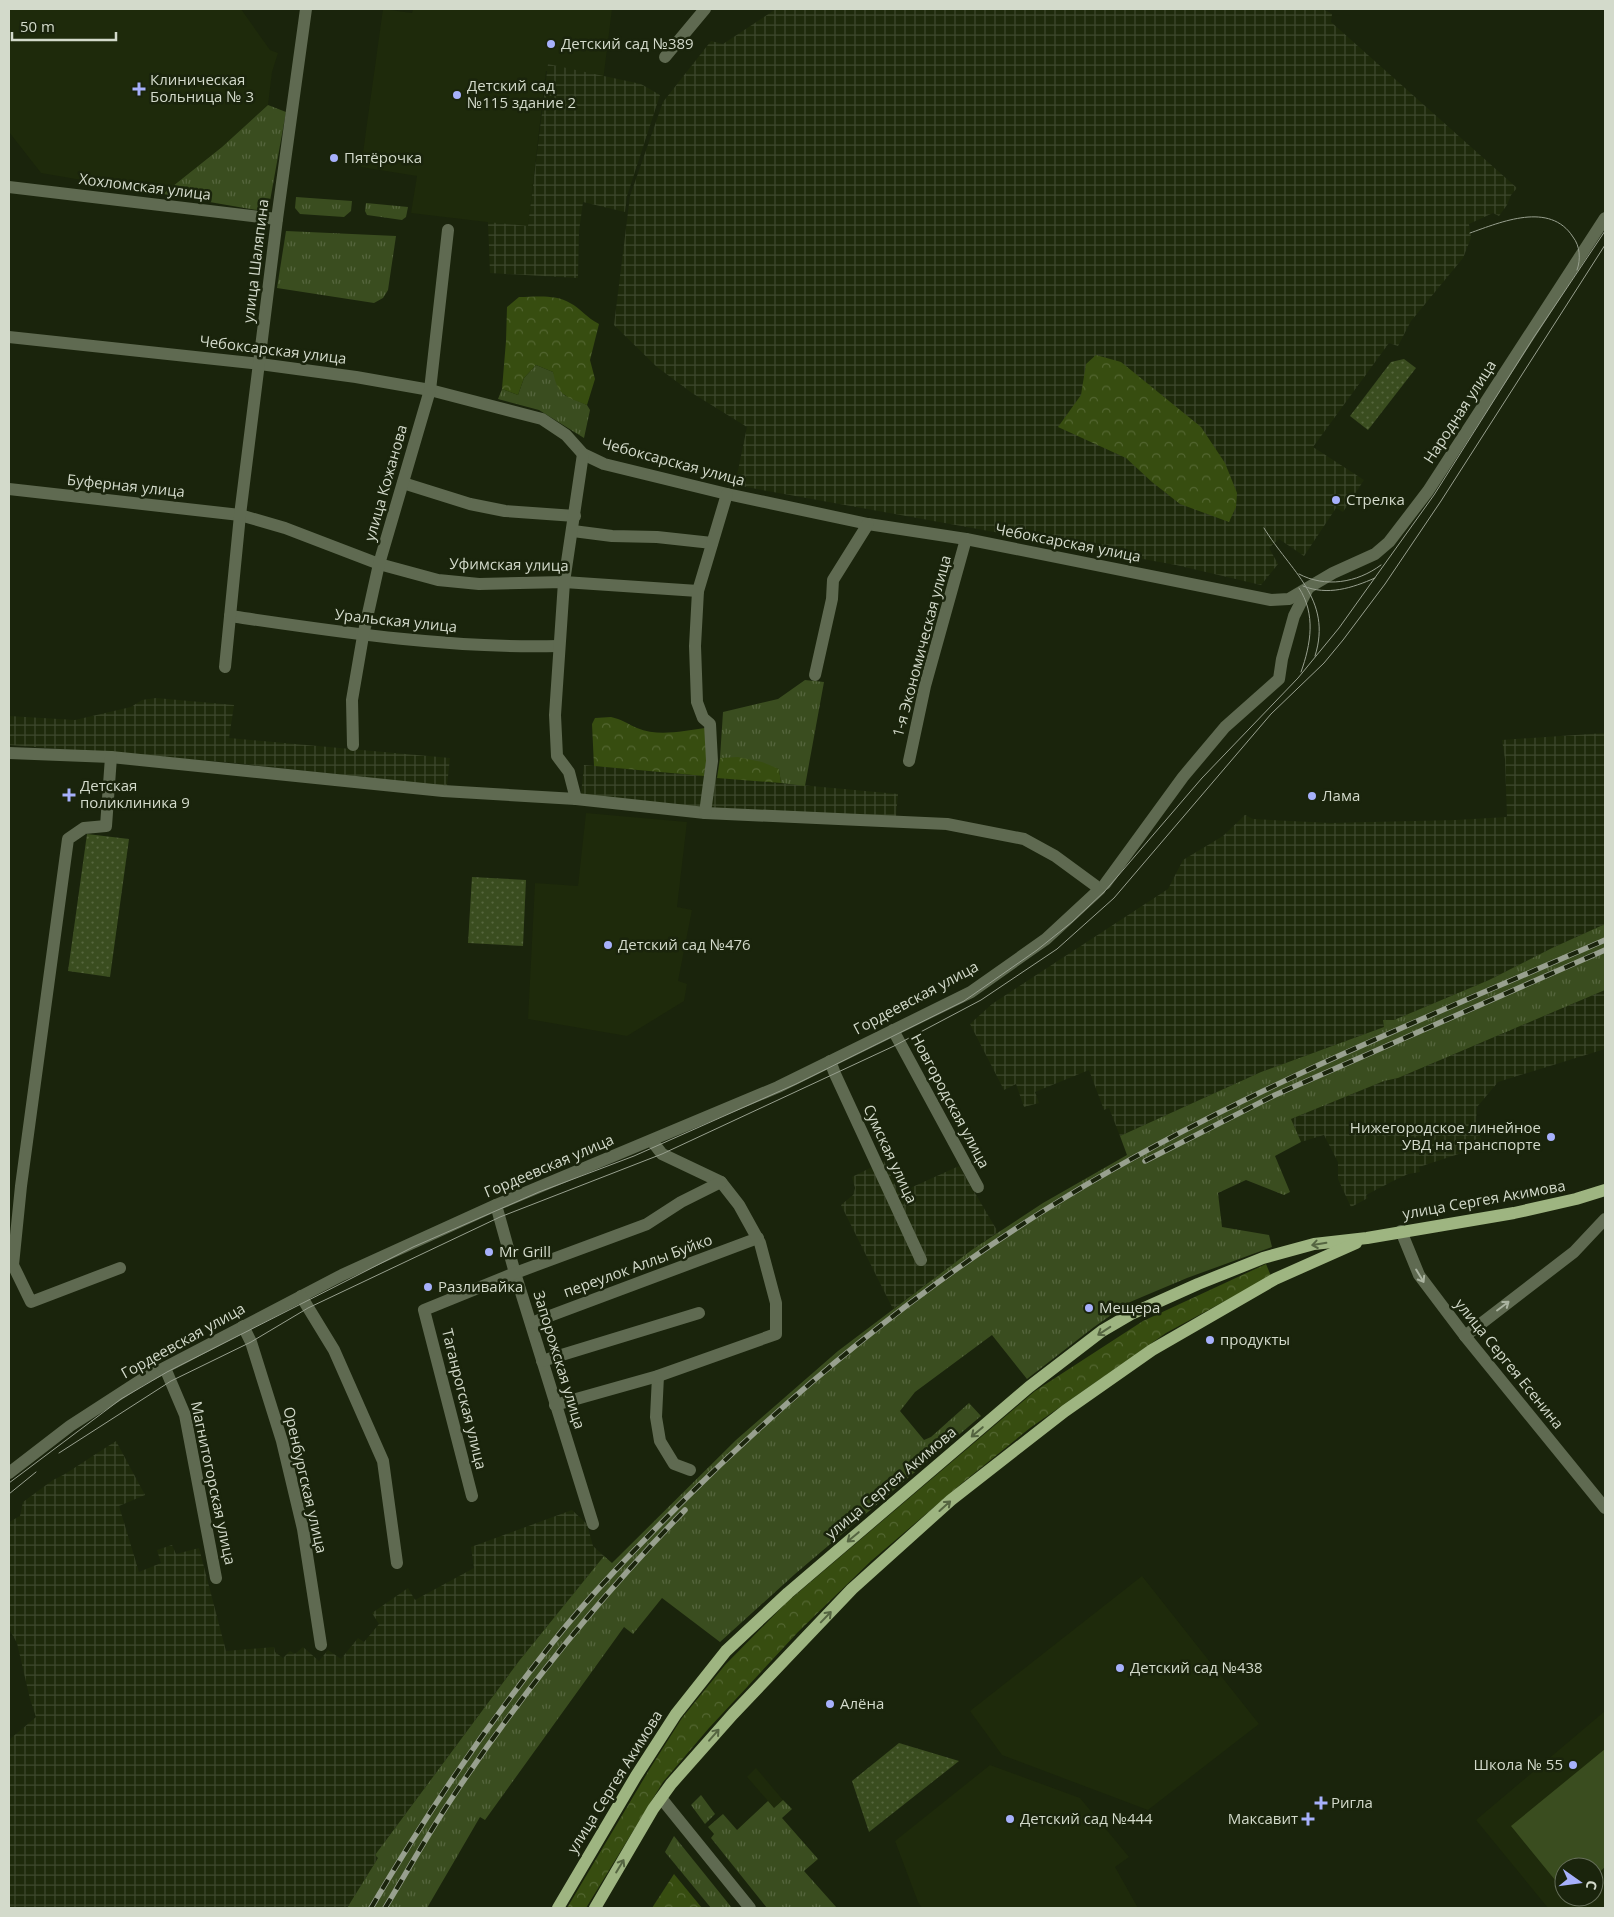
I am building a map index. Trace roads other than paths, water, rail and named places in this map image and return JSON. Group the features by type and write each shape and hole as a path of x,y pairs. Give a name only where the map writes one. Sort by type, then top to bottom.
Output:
{"main road":[{"name":"улица Сергея Акимова","path":"558,1908 636,1776 676,1714 726,1651 788,1593 1022,1393 1102,1331 1131,1314 1198,1284 1268,1257 1314,1244 1367,1238 1514,1213 1576,1199 1605,1190"},
{"name":"улица Сергея Акимова","path":"595,1908 671,1784 733,1714 852,1589 951,1500 1065,1410 1152,1350 1275,1279 1367,1238"},
{"path":"1268,1257 1276,1262 1279,1271 1275,1279"}],"street":[{"name":"улица Шаляпина","path":"225,667 240,515 277,219 306,9"},
{"path":"665,57 705,9"},
{"name":"Хохломская улица","path":"9,187 277,219"},
{"name":"Народная улица","path":"1308,588 1334,573 1375,554 1389,542 1428,491 1605,218"},
{"name":"улица Кожанова","path":"353,745 352,700 363,636 379,564 430,390 448,230"},
{"name":"Чебоксарская улица","path":"9,337 260,364 356,377 430,390 542,419 566,434 583,454 604,464 727,494 868,524 966,539 1271,600 1289,599 1308,588"},
{"path":"576,799 569,772 557,756 555,715 564,582 583,454"},
{"path":"403,483 470,504 505,511 575,516"},
{"name":"Буферная улица","path":"9,489 240,515"},
{"path":"705,813 712,761 710,724 703,718 697,702 695,646 698,591 727,494"},
{"name":"Уфимская улица","path":"240,515 285,528 379,564 438,580 479,584 564,582 698,591"},
{"path":"815,675 832,599 833,580 868,524"},
{"path":"573,531 612,536 657,537 712,543"},
{"name":"1-я Экономическая улица","path":"909,761 925,686 966,539"},
{"name":"Гордеевская улица","path":"9,1473 70,1426 141,1380 301,1296 496,1205 778,1087 970,992 1046,940 1102,886 1195,763 1226,727 1279,678 1282,659 1294,616 1308,588"},
{"name":"Уральская улица","path":"230,616 363,636 481,645 559,646"},
{"path":"9,753 111,757 443,791 576,799 705,813 946,824 1024,839 1102,886"},
{"path":"111,757 106,826 84,828 68,839 20,1186 13,1265 31,1302 120,1268"},
{"name":"Новгородская улица","path":"893,1030 978,1187"},
{"name":"Сумская улица","path":"830,1061 921,1260"},
{"path":"555,1404 658,1376 776,1334 776,1304 758,1238 739,1204 721,1182 662,1154 652,1141"},
{"path":"515,1273 647,1224 681,1202 721,1182"},
{"name":"Запорожская улица","path":"496,1205 515,1273 593,1524"},
{"path":"1465,1336 1574,1252 1605,1220"},
{"name":"улица Сергея Есенина","path":"1401,1231 1418,1275 1465,1336 1605,1508"},
{"name":"переулок Аллы Буйко","path":"531,1323 758,1238"},
{"name":"Таганрогская улица","path":"472,1496 424,1310 515,1273"},
{"path":"301,1296 334,1350 383,1461 397,1563"},
{"path":"542,1361 699,1313"},
{"name":"Оренбургская улица","path":"243,1326 251,1342 282,1441 302,1529 320,1645"},
{"name":"Магнитогорская улица","path":"165,1368 185,1415 216,1578"},
{"path":"658,1376 656,1417 660,1441 674,1464 690,1470"},
{"path":"661,1798 750,1908"}],"tram line":[{"path":"1470,233 1524,217 1552,220 1563,226 1577,244 1579,253 1577,270"},
{"path":"9,1483 121,1399 167,1372 413,1247 539,1192 634,1156 796,1084 964,1001 1037,950 1072,922 1105,891 1202,778 1298,678 1339,628 1434,495 1534,337 1605,231"},
{"path":"59,1453 171,1381 251,1342 308,1308 500,1217 662,1154 894,1046 981,1000 1057,949 1114,898 1271,714 1324,663 1343,640 1385,584 1441,501 1605,245"},
{"path":"1264,528 1296,572 1314,602 1318,618 1319,636 1315,656"},
{"path":"1299,574 1319,581 1341,581 1362,576 1381,565"},
{"path":"1303,586 1312,589 1340,590 1375,578"},
{"path":"1299,588 1308,608 1310,619 1309,640 1301,672"},
{"path":"9,1494 36,1472"}],"railway":[{"path":"371,1908 413,1839 480,1739 528,1674 582,1607 645,1539 722,1463 813,1381 860,1342 909,1304 1009,1233 1061,1200 1192,1126 1328,1061 1605,940"},
{"path":"1145,1161 1275,1095 1605,950"},
{"path":"385,1908 452,1798 505,1722 591,1613 685,1510"}],"place":[{"name":"Детский сад №389","path":"551,44"},
{"name":"Клиническая Больница № 3","path":"139,89"},
{"name":"Детский сад №115 здание 2","path":"457,95"},
{"name":"Пятёрочка","path":"334,158"},
{"name":"Стрелка","path":"1336,500"},
{"name":"Детская поликлиника 9","path":"69,795"},
{"name":"Лама","path":"1312,796"},
{"name":"Детский сад №476","path":"608,945"},
{"name":"Нижегородское линейное УВД на транспорте","path":"1551,1137"},
{"name":"Mr Grill","path":"489,1252"},
{"name":"Разливайка","path":"428,1287"},
{"name":"Мещера","path":"1089,1308"},
{"name":"продукты","path":"1210,1340"},
{"name":"Детский сад №438","path":"1120,1668"},
{"name":"Алёна","path":"830,1704"},
{"name":"Школа № 55","path":"1573,1765"},
{"name":"Ригла","path":"1321,1803"},
{"name":"Детский сад №444","path":"1010,1819"},
{"name":"Максавит","path":"1308,1819"}]}
